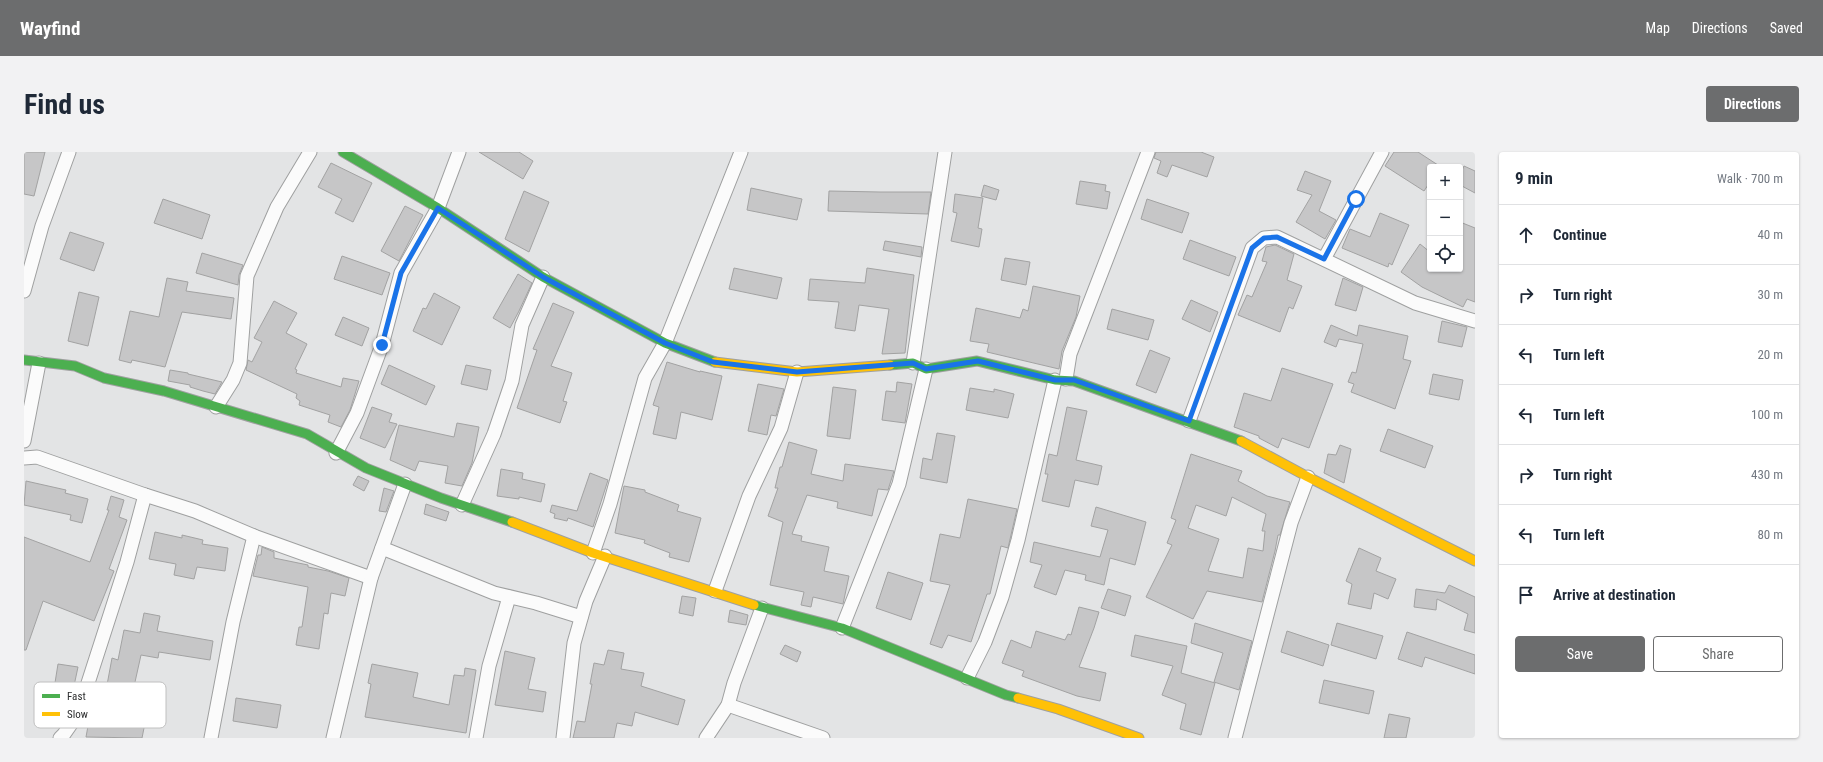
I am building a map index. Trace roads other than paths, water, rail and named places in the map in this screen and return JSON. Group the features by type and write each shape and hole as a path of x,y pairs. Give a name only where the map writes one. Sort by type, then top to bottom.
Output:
{"street":[{"path":"24,291 42,226 69,152"},
{"path":"216,407 233,380 240,363 247,276 277,207 310,152"},
{"path":"343,152 438,208 543,277 665,343 713,362 797,372 913,363 926,369 978,361 1102,389 1239,440 1308,477 1475,561"},
{"path":"336,452 357,413 382,345 401,273 438,208 459,152"},
{"path":"563,738 574,644 599,554 610,504 645,378 665,343 741,152"},
{"path":"913,363 945,152"},
{"path":"967,678 985,642 1002,597 1061,379 1148,152"},
{"path":"1324,259 1382,152"},
{"path":"1189,421 1252,248 1264,238 1277,237 1415,303 1475,321"},
{"path":"462,505 494,434 512,381 522,325 543,277"},
{"path":"24,360 39,363 75,366 104,378 164,391 307,434 366,468 404,484 599,554 715,591 762,608 842,628 1006,695 1058,709 1139,738"},
{"path":"24,441 39,363"},
{"path":"842,628 899,484 906,460 926,369"},
{"path":"715,591 748,496 782,428 797,372"},
{"path":"24,458 37,458 195,511 254,536 371,578"},
{"path":"1236,738 1291,523 1308,477"},
{"path":"333,738 371,578 404,484"},
{"path":"88,682 127,562 145,495"},
{"path":"212,738 233,622 254,536"},
{"path":"382,548 494,594 536,603 581,617"},
{"path":"476,738 489,666 509,597"},
{"path":"706,738 728,705 734,683 762,608"},
{"path":"728,705 823,738"},
{"path":"60,738 68,728"}]}
